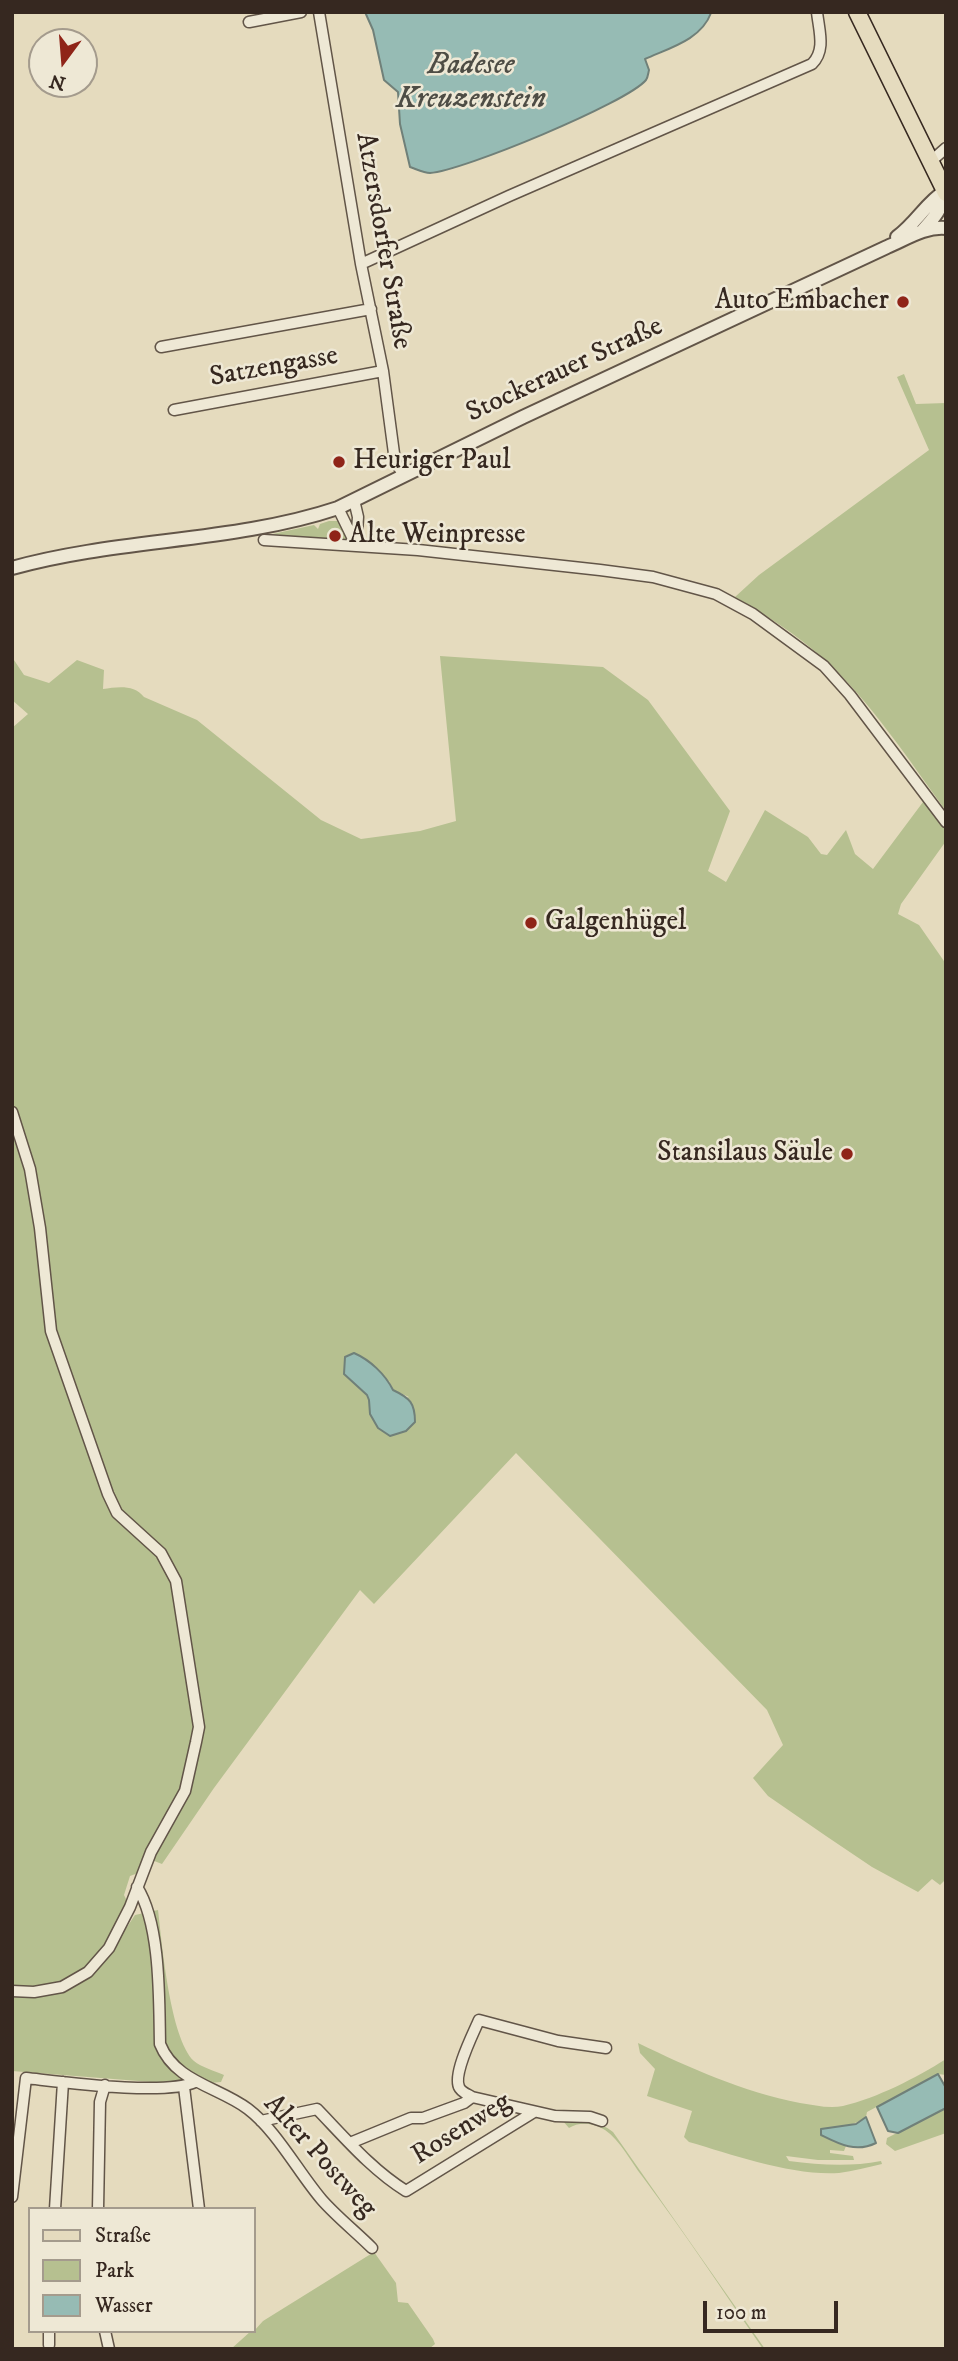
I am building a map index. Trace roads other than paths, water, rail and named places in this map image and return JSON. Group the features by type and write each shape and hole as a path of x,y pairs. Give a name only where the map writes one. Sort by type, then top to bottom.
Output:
{"main road":[{"path":"857,12 945,192"}],"street":[{"path":"249,22 301,12"},
{"name":"Atzersdorfer Straße","path":"319,12 361,264 383,372 395,461 404,476"},
{"path":"361,264 509,196 812,64 820,57 822,48 817,12"},
{"path":"930,162 946,148"},
{"name":"Stockerauer Straße","path":"922,231 939,212 945,192"},
{"name":"Stockerauer Straße","path":"887,247 918,220 931,202 945,192"},
{"name":"Stockerauer Straße","path":"12,568 82,552 255,529 338,508 522,418 887,247 922,231 946,228"},
{"path":"161,347 371,309"},
{"name":"Satzengasse","path":"174,410 383,372"},
{"path":"354,500 358,517 356,546"},
{"path":"338,508 356,546"},
{"path":"264,540 479,556 653,577 701,589 730,600 753,614 838,679 946,822"},
{"path":"12,1112 30,1169 44,1254 51,1331 117,1513 161,1553 176,1581 199,1727 185,1791 151,1852 130,1907 109,1948 88,1972 62,1987 34,1992 12,1991"},
{"name":"Alter Postweg","path":"137,1887 144,1898 153,1936 158,1975 160,2044 168,2059 195,2082 235,2100 261,2121 323,2201 372,2248"},
{"path":"602,2121 590,2117 555,2116 472,2097 460,2090 457,2084 479,2020 558,2040 606,2048"},
{"path":"12,2197 26,2078 105,2085 184,2087 195,2082"},
{"path":"55,2207 62,2082"},
{"path":"98,2207 100,2102 105,2085"},
{"path":"184,2087 199,2207"},
{"name":"Rosenweg","path":"350,2143 411,2118 423,2118 464,2104 472,2097"},
{"name":"Rosenweg","path":"261,2121 317,2109 391,2182 406,2191 534,2112"},
{"path":"49,2333 49,2344"}],"water":[{"name":"Badesee Kreuzenstein","path":"365,12 711,13 692,37 645,59 649,70 647,78 633,91 578,119 507,149 430,173 410,167 400,124 398,92 384,80 373,30"},
{"path":"354,1353 371,1364 386,1378 393,1390 410,1402 415,1422 406,1431 390,1436 378,1428 370,1414 367,1395 344,1374 345,1357"},
{"path":"938,2074 946,2088 946,2108 898,2133 888,2131 877,2107"},
{"path":"866,2117 876,2143 869,2146 841,2144 821,2135 821,2129 856,2124"}],"place":[{"name":"Auto Embacher","path":"903,302"},
{"name":"Heuriger Paul","path":"339,462"},
{"name":"Alte Weinpresse","path":"335,536"},
{"name":"Galgenhügel","path":"531,923"},
{"name":"Stansilaus Säule","path":"847,1154"}]}
